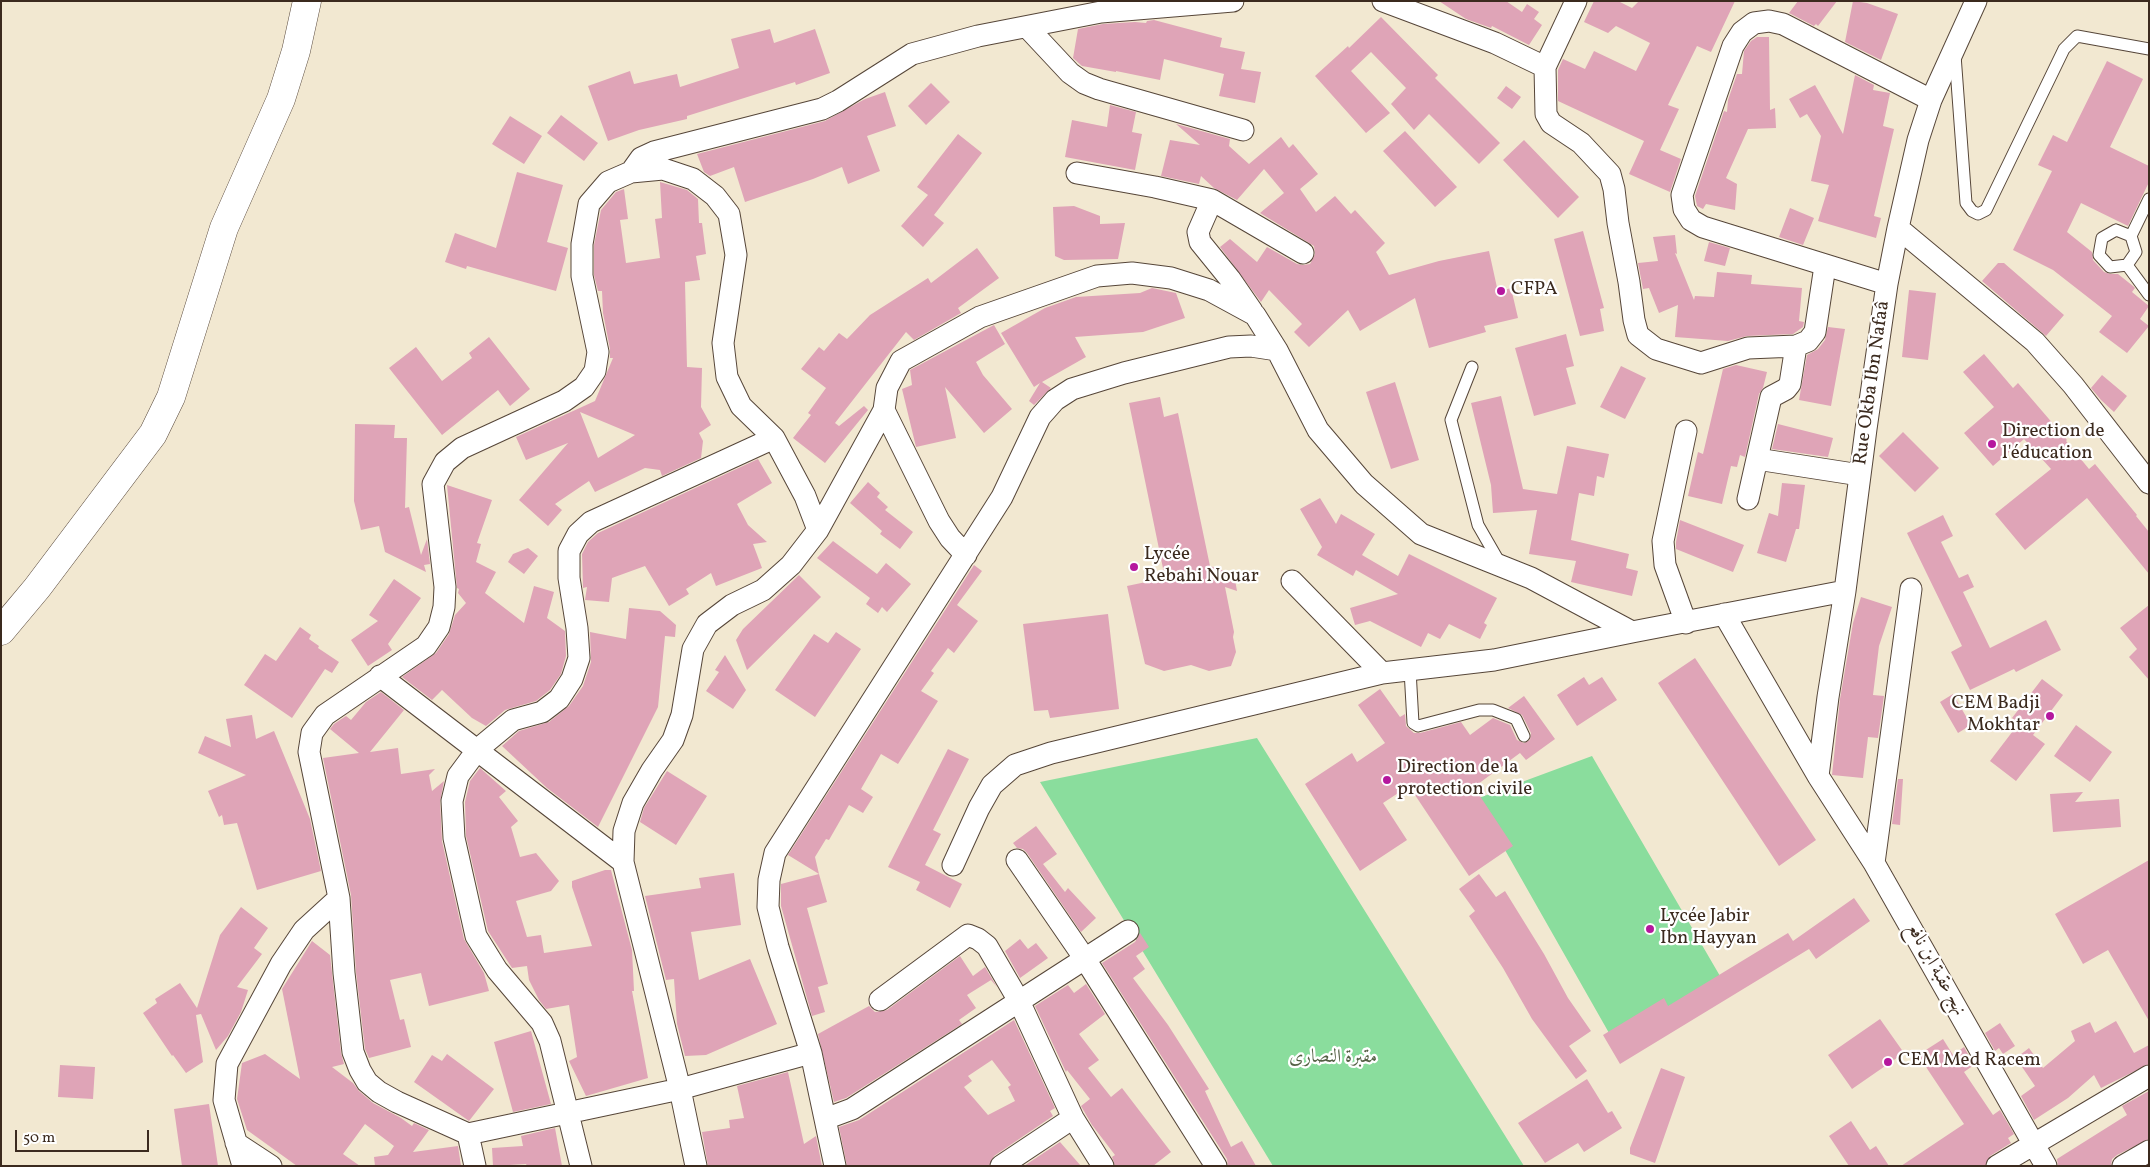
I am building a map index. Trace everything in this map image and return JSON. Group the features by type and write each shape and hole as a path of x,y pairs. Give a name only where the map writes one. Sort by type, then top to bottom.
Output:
{"main road":[{"path":"1,631 37,588 153,434 170,398 224,228 281,99 296,50 307,1"}],"street":[{"path":"631,172 641,158 654,152 822,109 838,101 912,54 978,36 1101,12 1233,1"},
{"path":"1383,1 1495,43 1545,67"},
{"path":"1576,1 1545,67 1546,114 1548,119 1581,143 1610,174 1638,335 1656,349 1701,363 1748,348 1796,346 1808,341 1815,332 1825,266"},
{"name":"Rue Okba Ibn Nafaâ","path":"1818,776 1887,284 1898,228 1918,140 1931,100 1976,1"},
{"path":"1887,284 1702,227 1691,220 1684,209 1682,195 1733,46 1742,32 1754,23 1769,21 1783,24 1931,100"},
{"path":"1028,27 1070,73 1084,83 1099,89 1243,130"},
{"path":"812,1052 680,1089 468,1134 379,1092 367,1082 353,1052 344,973 339,898 309,752 312,733 325,715 426,646 439,627 446,587 433,484 445,462 462,448 564,401 584,387 595,371 598,352 582,276 582,244 589,204 608,182 631,172 663,169 693,179 715,196 729,214 736,255 722,343 727,377 741,406 774,438 805,496 818,530"},
{"path":"1077,174 1154,187 1212,200 1302,253"},
{"path":"1212,200 1198,232 1200,242 1230,279 1277,350 1318,430 1364,484 1421,534 1531,578 1632,632"},
{"path":"1898,228 2035,342 2149,483"},
{"path":"696,1166 680,1089 623,862 624,831 632,802 673,740 682,714 693,649 707,624 732,605 763,590 791,565 818,530 884,410 887,388 901,361 980,317 1097,276 1132,273 1171,278 1209,290 1255,315"},
{"path":"835,1166 812,1052 778,947 768,907 769,880 775,854 1002,497 1040,417 1055,400 1072,389 1124,373 1229,348 1251,346 1277,350"},
{"path":"1748,499 1771,397 1786,389 1790,384 1796,346"},
{"path":"884,410 939,521 950,538 966,555"},
{"path":"1686,431 1663,541 1665,565 1686,623"},
{"path":"581,1166 550,1041 542,1023 497,970 476,936 454,838 452,801 458,776 478,749 513,720 542,712 559,699 572,678 579,658 577,628 569,578 569,551 578,534 591,522 774,438"},
{"path":"1757,459 1860,475"},
{"path":"1292,580 1382,673"},
{"path":"1874,863 1911,589"},
{"path":"953,866 979,808 992,785 1015,765 1051,753 1382,673 1494,660 1845,591"},
{"name":"نهج عقبة ابن نافع","path":"1724,614 1818,776 1874,863 2046,1166"},
{"path":"380,676 478,749 623,862"},
{"path":"1018,860 1085,959 1216,1166"},
{"path":"243,1166 224,1100 227,1064 281,964 304,930 339,898"},
{"path":"825,1119 852,1108 1128,931"},
{"path":"880,1000 968,935 987,946 1019,1001 1073,1118 1103,1166"},
{"path":"1997,1166 2149,1076"},
{"path":"1001,1166 1073,1118"},
{"path":"468,1134 475,1166"},
{"path":"236,1143 271,1166"},
{"path":"2123,1166 2149,1150"}],"lane":[{"path":"1954,46 1966,203 1972,211 1978,214 1986,210 2064,49 2077,36 2149,49"},
{"path":"2127,265 2136,252 2131,236 2149,199"},
{"path":"2127,265 2110,266 2099,255 2102,238 2116,230 2131,236"},
{"path":"2127,265 2149,295"},
{"path":"1472,366 1451,420 1478,525 1502,566"},
{"path":"1410,670 1413,723 1418,726 1479,710 1493,710 1516,719 1524,736"}],"green space":[{"name":"مقبرة النصارى","path":"1257,738 1524,1166 1273,1166 1040,782"},
{"path":"1592,756 1720,976 1613,1040 1476,799"}],"building":[{"path":"1439,1 1506,1 1522,12 1527,4 1539,12 1534,19 1542,25 1529,45 1492,26 1491,28 1466,19"},
{"path":"1594,1 1618,1 1632,8 1639,1 1735,1 1711,52 1697,46 1668,105 1679,109 1660,150 1681,159 1670,192 1629,174 1644,141 1558,101 1558,70 1563,59 1585,69 1594,51 1636,71 1650,43 1616,26 1608,33 1584,22"},
{"path":"1798,1 1837,1 1818,26 1816,24 1814,26 1789,13"},
{"path":"1853,1 1867,3 1898,14 1881,60 1845,42"},
{"path":"1381,17 1438,75 1435,78 1500,143 1479,164 1429,114 1414,130 1391,104 1406,88 1371,52 1351,71 1390,113 1366,133 1315,76 1348,46 1349,48"},
{"path":"1154,20 1222,38 1220,47 1245,52 1241,69 1261,72 1255,103 1219,96 1224,74 1164,59 1160,80 1082,66 1073,58 1078,29 1103,24 1146,23 1147,21"},
{"path":"770,29 774,43 815,29 830,73 796,85 795,82 687,116 687,119 639,130 608,141 588,86 630,71 634,84 677,74 680,87 739,68 731,39"},
{"path":"1757,37 1769,37 1770,110 1775,108 1776,128 1748,129 1726,178 1737,184 1735,210 1706,204 1703,209 1697,206 1695,196 1724,111 1727,112 1728,100 1737,74 1742,74 1744,51 1751,41"},
{"path":"2107,61 2143,79 2110,147 2149,166 2149,182 2128,226 2081,203 2067,232 2092,252 2093,260 2104,272 2118,274 2135,288 2132,292 2149,306 2140,319 2149,326 2127,353 2099,332 2112,316 2053,270 2013,250 2052,171 2038,165 2053,135 2067,142"},
{"path":"1855,75 1874,85 1873,90 1890,93 1883,126 1894,129 1874,216 1881,218 1876,238 1818,221 1829,185 1811,181 1821,136 1807,114 1800,118 1789,99 1815,85 1843,134"},
{"path":"931,83 950,102 926,125 908,106"},
{"path":"1506,86 1521,97 1512,109 1497,98"},
{"path":"885,92 896,126 867,136 880,171 848,184 842,167 745,202 734,167 710,176 704,172 697,154 825,121 865,99"},
{"path":"1110,105 1136,112 1132,132 1142,134 1135,170 1065,157 1072,120 1107,127"},
{"path":"561,115 598,143 584,161 547,133"},
{"path":"510,116 542,136 524,164 492,144"},
{"path":"1176,124 1230,139 1229,146 1249,164 1281,137 1289,148 1293,144 1318,174 1300,189 1316,212 1335,196 1351,214 1355,210 1385,243 1376,252 1389,275 1439,261 1489,251 1498,292 1511,288 1518,318 1484,326 1486,332 1429,348 1415,298 1360,331 1348,310 1309,347 1294,332 1302,324 1269,290 1261,302 1220,247 1230,239 1257,262 1267,247 1297,264 1310,264 1315,254 1314,246 1260,213 1284,193 1264,169 1237,200 1214,188 1201,176 1199,184 1161,176 1170,140 1200,145"},
{"path":"1405,131 1457,187 1435,207 1383,151"},
{"path":"958,134 982,153 934,215 944,223 923,247 901,226 928,195 917,187"},
{"path":"1524,140 1579,197 1558,218 1503,160"},
{"path":"517,172 563,185 547,242 568,248 556,291 467,266 466,269 445,262 455,233 496,248"},
{"path":"660,182 687,190 698,199 699,223 702,223 706,254 696,256 700,280 685,282 687,367 702,368 701,407 711,425 699,433 703,441 701,458 662,476 660,470 645,468 595,492 589,481 555,504 562,510 548,526 519,500 568,443 526,460 516,437 595,401 613,358 610,358 603,313 602,291 598,291 594,275 594,245 601,210 616,192 624,189 628,219 620,220 626,263 660,258 655,219 662,218","holes":["580,412 635,435 598,458"]},
{"path":"1074,206 1100,216 1100,224 1125,223 1118,259 1064,260 1055,256 1053,207"},
{"path":"1790,208 1814,218 1803,245 1779,237"},
{"path":"1583,231 1604,308 1600,309 1604,331 1580,336 1554,239"},
{"path":"1675,235 1677,254 1675,253 1694,300 1695,296 1714,297 1717,272 1752,275 1751,284 1802,288 1799,321 1804,322 1803,327 1793,334 1747,336 1728,341 1675,337 1678,305 1659,313 1649,288 1643,289 1638,263 1658,261 1653,237"},
{"path":"1709,242 1730,248 1725,266 1704,261"},
{"path":"977,248 999,278 958,308 961,313 914,340 906,332 835,423 839,426 864,406 868,410 825,463 793,438 811,415 808,413 826,388 801,369 819,347 824,351 839,333 847,339 870,315 928,278 931,283"},
{"path":"1998,263 2004,263 2064,315 2046,336 1982,281"},
{"path":"1152,288 1176,293 1185,318 1143,332 1075,337 1086,357 1042,382 1051,388 1034,405 1029,401 1040,383 1034,387 1001,333 1045,308 1076,297 1140,293"},
{"path":"1909,290 1936,293 1928,360 1902,357"},
{"path":"994,325 1005,344 976,362 983,375 1012,409 984,433 945,387 956,438 916,447 902,389 912,385 910,370"},
{"path":"1828,327 1845,329 1831,406 1799,400 1807,355 1818,349 1825,340"},
{"path":"1566,334 1574,366 1566,368 1576,404 1534,416 1515,348"},
{"path":"489,337 530,389 510,406 498,390 442,435 389,368 416,347 442,381 472,358 469,353"},
{"path":"1984,354 2013,388 2018,383 2089,469 2095,464 2137,515 2149,532 2149,574 2087,498 2025,550 1995,514 2051,469 2024,439 1993,466 1964,433 1994,407 1963,372"},
{"path":"1736,365 1767,372 1763,388 1759,394 1745,457 1740,455 1737,467 1731,466 1722,504 1688,496 1698,452 1703,454 1723,369"},
{"path":"1621,366 1646,378 1625,419 1600,407"},
{"path":"2102,375 2127,396 2114,412 2091,388"},
{"path":"1395,382 1419,460 1391,469 1366,392"},
{"path":"1501,396 1523,489 1557,494 1567,446 1609,454 1604,478 1597,476 1594,496 1579,493 1571,540 1629,554 1626,568 1638,571 1632,596 1571,582 1576,561 1529,554 1537,510 1493,513 1491,485 1471,403"},
{"path":"1160,397 1164,417 1178,413 1210,566 1234,574 1237,591 1225,587 1236,652 1231,666 1209,671 1191,665 1164,671 1145,664 1127,586 1165,578 1129,403"},
{"path":"355,424 395,425 394,438 407,438 405,508 409,507 421,555 427,539 430,564 424,565 426,572 385,552 379,526 361,530 354,501"},
{"path":"1778,424 1833,438 1828,457 1772,449"},
{"path":"1903,432 1939,468 1915,492 1879,456"},
{"path":"758,459 772,483 737,504 748,525 767,542 753,544 762,568 716,586 711,573 686,589 689,594 669,606 645,566 612,578 609,602 585,600 587,587 583,588 582,554 588,542 598,533"},
{"path":"868,482 880,493 877,497 888,507 885,510 913,532 900,549 880,534 882,531 850,503"},
{"path":"1782,483 1805,485 1799,529 1796,529 1786,562 1757,553 1769,513 1778,516"},
{"path":"447,485 492,500 477,543 481,544 476,562 496,572 485,593 524,623 534,586 554,592 547,618 565,631 566,656 561,674 550,690 536,701 505,710 486,726 472,718 442,690 432,700 402,677 436,653 449,634 455,615 466,603 458,593 459,589 457,588"},
{"path":"1320,498 1336,524 1341,514 1375,534 1362,555 1398,576 1409,554 1497,598 1484,623 1487,625 1480,639 1449,624 1440,639 1428,633 1421,647 1370,621 1355,625 1350,608 1398,594 1356,570 1353,576 1317,555 1322,547 1300,509"},
{"path":"1943,515 1953,536 1941,542 1959,578 1968,574 1974,587 1963,592 1990,648 2046,620 2061,650 2016,672 2014,669 1970,690 1951,652 1962,646 1907,533"},
{"path":"1680,520 1744,545 1733,572 1676,549"},
{"path":"833,541 877,574 886,563 911,584 887,612 882,607 878,613 866,604 870,598 817,558"},
{"path":"528,548 538,556 524,574 508,562 513,554"},
{"path":"974,565 982,571 957,605 978,621 954,653 948,648 931,671 934,673 921,691 938,701 898,764 881,754 861,789 873,797 863,813 849,805 829,840 826,839 815,857 819,874 788,855"},
{"path":"799,575 821,597 747,670 736,640 743,629"},
{"path":"394,579 421,598 388,644 392,650 368,666 351,640 378,621 369,615"},
{"path":"1861,597 1892,607 1879,646 1873,695 1884,696 1878,738 1868,737 1863,778 1832,775 1840,699 1853,623"},
{"path":"2149,605 2149,680 2129,657 2137,649 2120,628"},
{"path":"629,608 660,611 676,625 675,637 665,636 658,707 598,827 547,788 502,746 519,731 549,722 569,706 583,686 591,662 590,632 626,639"},
{"path":"1108,614 1119,709 1050,718 1048,710 1034,711 1023,624"},
{"path":"300,627 311,635 309,639 319,646 318,648 339,662 332,673 325,669 292,718 244,685 265,654 276,661"},
{"path":"836,632 861,649 815,717 775,690 814,634 828,643"},
{"path":"725,655 746,690 733,709 706,691 719,672 715,670"},
{"path":"1695,658 1816,840 1779,866 1658,683"},
{"path":"1584,677 1589,685 1602,677 1617,700 1577,726 1557,695"},
{"path":"2042,679 2063,695 2033,735 2045,744 2016,781 1990,761 2019,723 2012,718"},
{"path":"1380,689 1400,717 1405,714 1406,726 1414,733 1461,722 1470,735 1493,718 1510,725 1517,740 1524,743 1530,740 1531,733 1522,715 1508,708 1524,696 1555,739 1526,760 1520,753 1474,787 1513,846 1469,876 1409,786 1383,803 1407,840 1360,871 1305,784 1352,753 1357,762 1385,743 1358,705"},
{"path":"381,692 404,710 370,752 398,748 401,774 435,769 429,775 432,791 444,781 440,802 442,841 464,939 484,973 489,991 429,1006 421,973 390,980 400,1020 404,1019 411,1047 369,1058 365,1049 356,972 351,895 323,758 359,753 330,729 346,716 351,720 366,702"},
{"path":"1953,694 1971,725 1958,733 1940,702"},
{"path":"252,715 256,739 274,731 310,819 321,871 257,890 237,823 224,825 222,815 219,817 208,791 246,775 198,753 205,736 231,747 226,719"},
{"path":"2076,725 2112,752 2090,782 2054,756"},
{"path":"948,749 969,759 933,830 941,834 925,865 962,884 950,908 916,890 920,882 888,867"},
{"path":"480,768 506,791 499,797 518,821 511,827 520,857 536,853 559,881 551,891 516,901 527,937 541,935 544,953 592,946 572,887 572,881 605,870 611,870 632,950 634,991 632,991 648,1078 586,1096 569,1061 577,1057 569,1005 546,1009 529,980 527,966 512,968 488,931 466,836 465,802 470,781"},
{"path":"667,771 707,796 676,845 640,822 644,808"},
{"path":"1898,779 1903,779 1900,825 1892,824"},
{"path":"2083,792 2075,802 2119,799 2121,827 2053,832 2050,794"},
{"path":"1036,826 1057,854 1043,864 1065,892 1068,888 1096,918 1081,932 1027,853 1023,849 1017,848 1013,843"},
{"path":"2149,860 2149,1021 2108,950 2083,964 2055,914"},
{"path":"734,873 741,925 691,932 699,980 750,959 777,1024 706,1055 685,1056 677,1024 674,979 666,980 645,896 701,888 699,878"},
{"path":"819,874 827,902 807,908 828,984 818,987 825,1012 812,1016 781,906 781,884"},
{"path":"1479,874 1496,897 1505,891 1544,954 1568,998 1591,1031 1569,1046 1587,1071 1576,1079 1532,1019 1503,968 1469,916 1475,911 1459,889"},
{"path":"1854,898 1870,921 1816,959 1809,949 1620,1064 1603,1035 1664,998 1668,1006 1788,933 1793,941"},
{"path":"241,907 268,928 254,948 262,954 237,987 248,990 241,1012 228,1036 216,1050 201,1014 196,1015 203,1062 186,1073 143,1013 157,1003 155,999 180,983 197,1008 220,935"},
{"path":"1140,933 1149,947 1136,956 1145,969 1133,978 1168,1025 1209,1089 1205,1091 1231,1147 1242,1141 1256,1166 1228,1166 1227,1159 1102,963 1135,942"},
{"path":"1020,939 1028,949 1036,943 1048,958 1020,978 1005,951"},
{"path":"312,941 330,955 341,1053 344,1064 332,1067 353,1083 373,1103 412,1126 414,1123 429,1130 413,1152 458,1146 461,1166 375,1166 374,1157 388,1155 394,1146 365,1124 343,1154 360,1166 297,1166 247,1130 237,1099 242,1063 265,1054 300,1079 282,989"},
{"path":"960,956 973,976 985,967 997,987 991,980 967,995 976,1008 959,1020 962,1024 846,1098 834,1102 818,1034 869,1006 875,1012 887,1010"},
{"path":"1086,984 1105,1014 1079,1034 1099,1060 1088,1068 1111,1097 1122,1088 1171,1152 1153,1166 1115,1166 1112,1157 1115,1155 1092,1125 1081,1106 1090,1099 1067,1070 1066,1072 1035,1006 1068,985 1074,993"},
{"path":"1880,1019 1904,1053 1852,1089 1828,1055"},
{"path":"1014,1020 1055,1108 1050,1111 1053,1116 994,1156 989,1166 847,1166 839,1127 859,1120","holes":["992,1060 1011,1085 1008,1087 1015,1101 988,1115 964,1087 972,1081 968,1076"]},
{"path":"2116,1021 2134,1053 2149,1045 2149,1064 2101,1088 2094,1075 2068,1098 2034,1120 2021,1096 2035,1086 2016,1058 2029,1048 2043,1068 2075,1041 2071,1031 2090,1022 2095,1033"},
{"path":"2000,1023 2015,1046 2003,1054 1999,1048 1995,1051 1985,1033"},
{"path":"531,1031 551,1104 513,1112 494,1042"},
{"path":"1943,1039 1953,1055 1964,1047 1974,1065 1964,1072 1993,1115 2000,1110 2014,1134 2008,1138 2011,1143 1990,1156 1985,1166 1901,1166 1964,1124 1918,1055"},
{"path":"447,1054 494,1089 469,1121 414,1082 432,1055 442,1061"},
{"path":"60,1065 95,1067 93,1099 58,1097"},
{"path":"1661,1068 1685,1077 1655,1163 1630,1154 1630,1148"},
{"path":"788,1072 804,1144 816,1136 822,1166 708,1166 702,1132 730,1128 729,1120 744,1118 737,1086"},
{"path":"1587,1079 1608,1113 1612,1111 1622,1128 1584,1152 1578,1143 1545,1163 1518,1123"},
{"path":"2149,1091 2149,1139 2117,1155 2112,1159 2111,1166 2058,1166 2057,1159 2127,1115 2122,1106"},
{"path":"209,1104 218,1166 182,1166 174,1109"},
{"path":"1851,1121 1870,1150 1876,1146 1889,1166 1849,1166 1829,1136"},
{"path":"555,1128 562,1166 527,1166 526,1164 493,1166 492,1148 523,1146 521,1136"},
{"path":"1060,1142 1081,1166 1024,1166"}],"place":[{"name":"CFPA","path":"1501,291"},
{"name":"Direction de l'éducation","path":"1992,444"},
{"name":"Lycée Rebahi Nouar","path":"1134,567"},
{"name":"CEM Badji Mokhtar","path":"2050,716"},
{"name":"Direction de la protection civile","path":"1387,780"},
{"name":"Lycée Jabir Ibn Hayyan","path":"1650,929"},
{"name":"CEM Med Racem","path":"1888,1062"}]}
